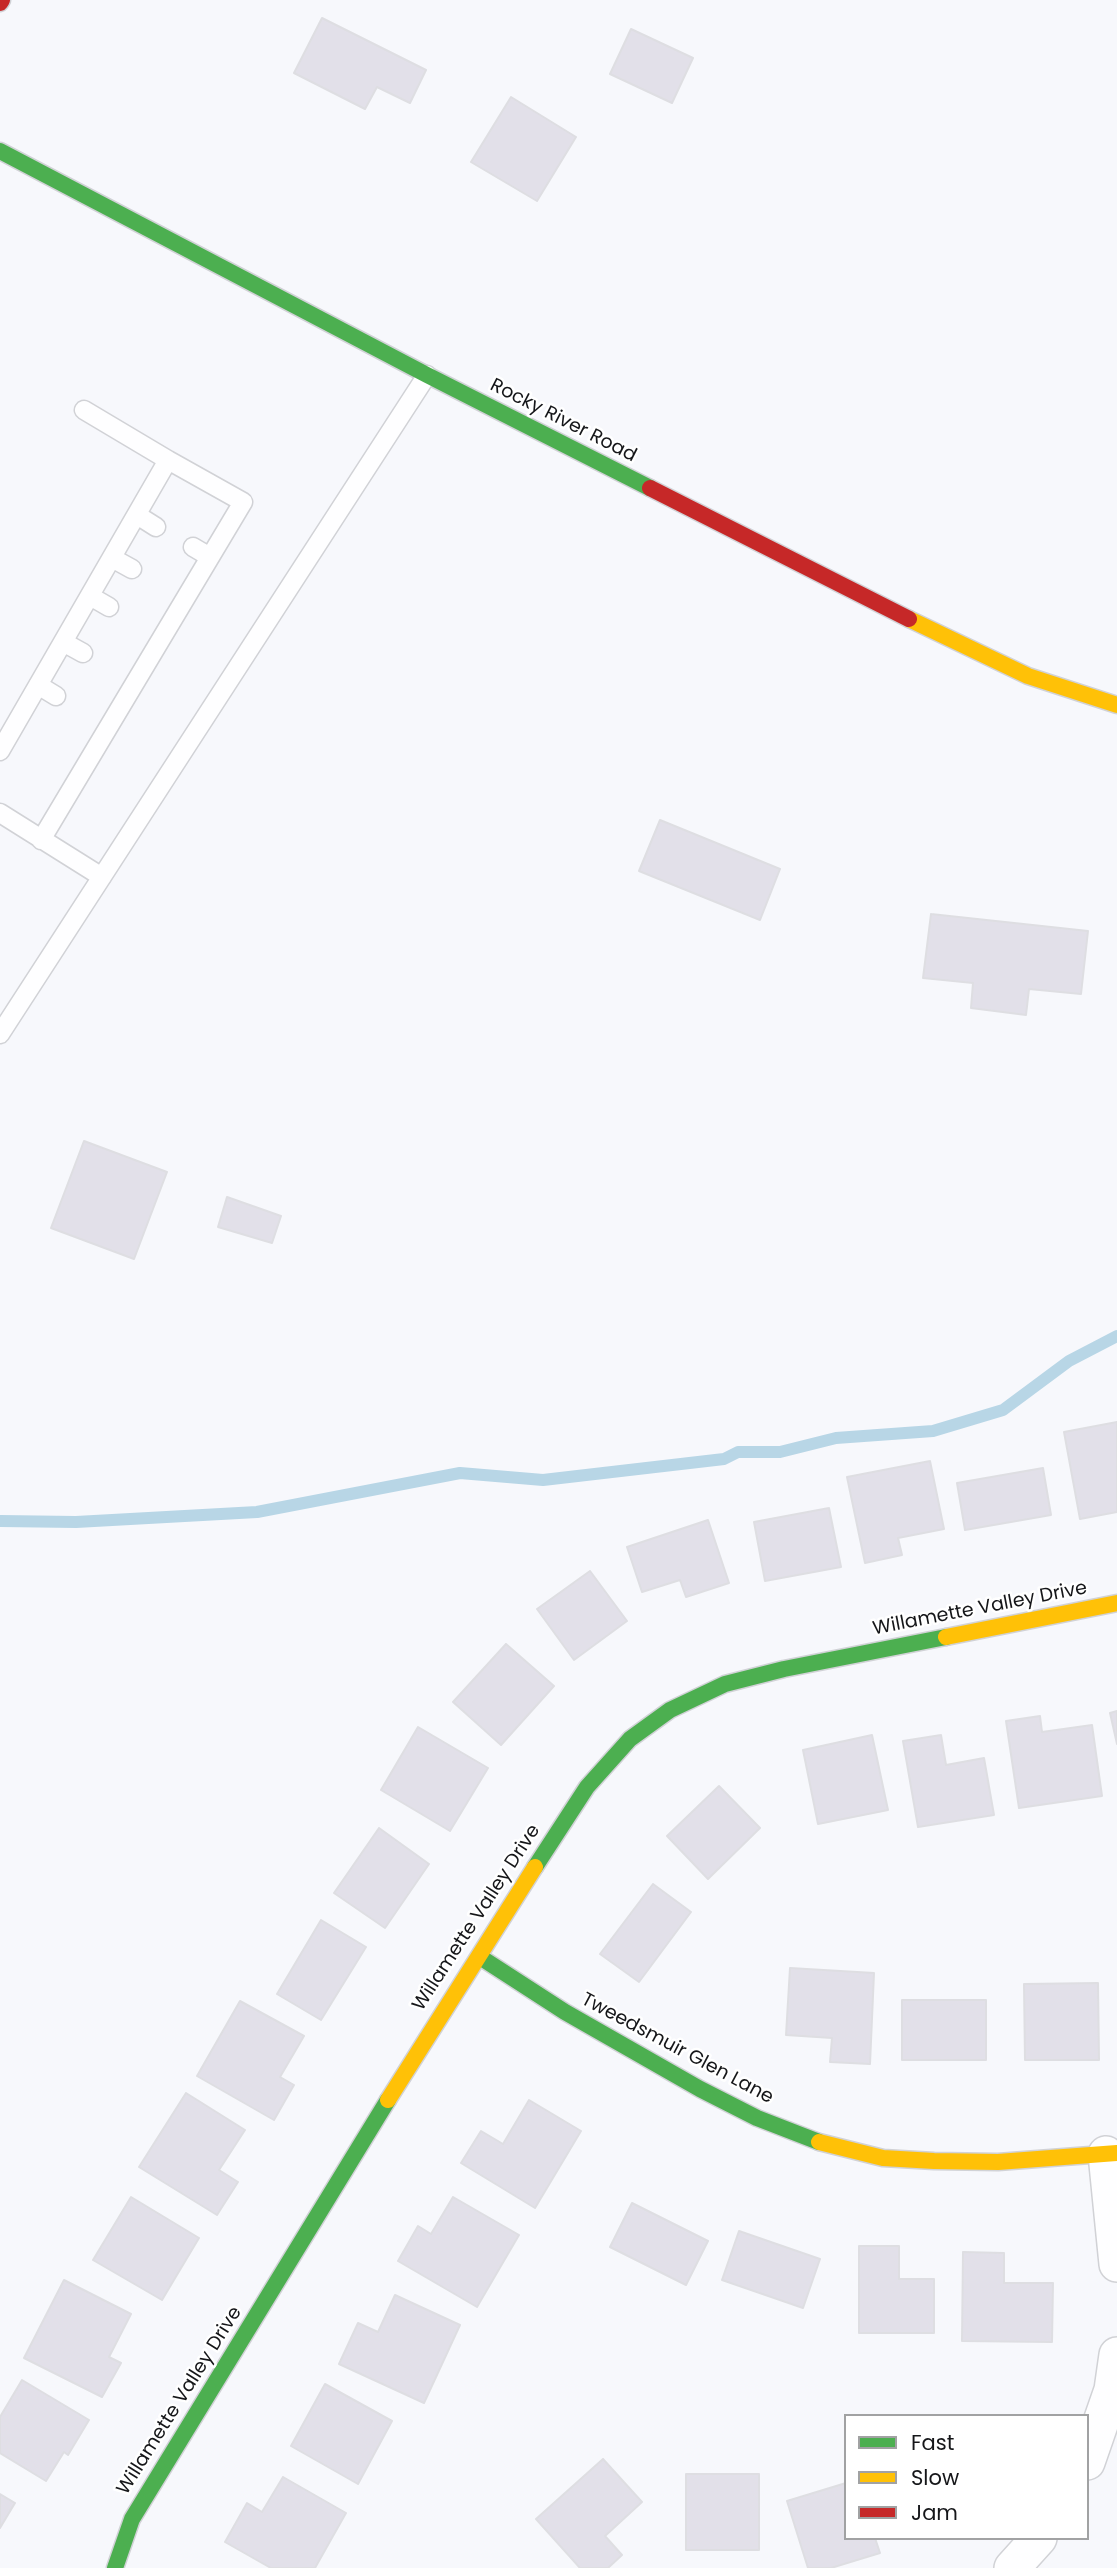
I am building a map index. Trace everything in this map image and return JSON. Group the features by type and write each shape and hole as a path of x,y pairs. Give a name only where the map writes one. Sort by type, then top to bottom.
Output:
{"street":[{"name":"Rocky River Road","path":"0,151 427,375 935,632 1028,676 1117,705"},
{"name":"Willamette Valley Drive","path":"115,2568 132,2519 304,2241 424,2040 480,1957 587,1787 630,1739 670,1710 725,1684 784,1669 1117,1604"},
{"name":"Tweedsmuir Glen Lane","path":"480,1957 565,2012 700,2089 757,2119 820,2142 883,2158 934,2161 998,2162 1112,2153"},
{"path":"1112,2153 1117,2264"},
{"path":"1089,2456 1112,2390 1117,2355"},
{"path":"1012,2568 1037,2540"}],"lane":[{"path":"0,1034 427,375"},
{"path":"41,840 102,723 176,598 211,557 243,502 84,410"},
{"path":"0,751 168,460"},
{"path":"137,515 156,527"},
{"path":"193,547 211,557"},
{"path":"112,558 132,569"},
{"path":"90,596 108,607"},
{"path":"63,642 83,653"},
{"path":"38,685 55,696"},
{"path":"0,813 102,877"}],"building":[{"path":"322,18 426,70 410,103 377,87 365,109 294,73"},
{"path":"631,29 693,58 672,103 610,74"},
{"path":"511,97 576,137 537,201 471,162"},
{"path":"660,820 780,869 760,920 639,871"},
{"path":"931,914 1088,931 1081,994 1029,989 1026,1015 971,1008 973,983 923,978"},
{"path":"84,1141 167,1172 134,1259 51,1228"},
{"path":"227,1197 281,1216 272,1243 218,1227"},
{"path":"1117,1422 1117,1512 1080,1519 1064,1432"},
{"path":"930,1461 944,1529 898,1538 902,1555 865,1563 847,1477"},
{"path":"1043,1468 1051,1515 965,1530 957,1483"},
{"path":"829,1508 841,1567 765,1581 754,1522"},
{"path":"708,1520 729,1583 686,1597 680,1580 642,1592 627,1547"},
{"path":"590,1571 627,1621 574,1660 537,1609"},
{"path":"506,1644 554,1686 501,1745 453,1702"},
{"path":"1117,1711 1117,1744 1110,1713"},
{"path":"1040,1716 1042,1732 1092,1725 1102,1796 1019,1808 1006,1721"},
{"path":"418,1727 488,1768 450,1831 381,1790"},
{"path":"872,1735 888,1810 818,1824 803,1750"},
{"path":"941,1735 946,1765 984,1758 994,1815 918,1827 903,1741"},
{"path":"719,1786 760,1828 708,1879 667,1836"},
{"path":"379,1828 429,1864 385,1928 334,1893"},
{"path":"653,1884 691,1912 639,1982 600,1954"},
{"path":"321,1920 366,1947 321,2020 277,1994"},
{"path":"790,1968 874,1973 870,2064 830,2062 832,2038 786,2035"},
{"path":"1098,1983 1099,2060 1025,2060 1024,1984"},
{"path":"902,2000 986,2000 986,2060 902,2060"},
{"path":"240,2001 304,2036 280,2077 294,2085 274,2120 197,2076"},
{"path":"186,2093 245,2130 219,2170 238,2182 217,2215 139,2167"},
{"path":"529,2100 581,2131 535,2208 461,2163 481,2131 503,2144"},
{"path":"131,2197 199,2238 162,2300 93,2260"},
{"path":"453,2197 519,2235 477,2307 398,2261 418,2226 431,2234"},
{"path":"632,2203 708,2241 686,2285 610,2247"},
{"path":"739,2231 820,2259 803,2308 722,2280"},
{"path":"859,2246 899,2246 899,2279 934,2279 934,2333 859,2333"},
{"path":"963,2252 1004,2253 1004,2283 1053,2283 1052,2342 962,2341"},
{"path":"64,2280 131,2314 109,2357 121,2363 102,2397 24,2358"},
{"path":"395,2295 460,2325 424,2403 339,2364 358,2323 378,2332"},
{"path":"22,2380 89,2420 68,2455 64,2452 46,2481 0,2453 0,2417"},
{"path":"325,2384 392,2421 358,2484 291,2446"},
{"path":"603,2459 642,2502 605,2536 622,2555 608,2568 580,2568 536,2519"},
{"path":"686,2474 759,2474 759,2550 686,2550"},
{"path":"283,2477 346,2513 315,2568 271,2568 225,2542 247,2503 262,2512"},
{"path":"844,2484 844,2540 876,2540 880,2553 831,2568 808,2568 787,2501"},
{"path":"0,2494 15,2503 0,2528"}],"waterway":[{"path":"0,1521 76,1522 257,1512 460,1473 543,1480 724,1459 738,1452 780,1452 836,1438 933,1431 1003,1410 1069,1361 1117,1336"}],"traffic: fast":[{"path":"0,151 427,375 650,488"},
{"path":"535,1867 587,1787 630,1739 670,1710 725,1684 784,1669 946,1637"},
{"path":"480,1957 565,2012 700,2089 757,2118 819,2142"},
{"path":"115,2568 132,2519 388,2100"}],"traffic: slow":[{"path":"909,619 1028,676 1117,705"},
{"path":"946,1637 1117,1603"},
{"path":"388,2100 535,1867"},
{"path":"819,2142 883,2158 934,2161 998,2162 1117,2153"}],"traffic: jam":[{"path":"650,488 909,619"}]}
